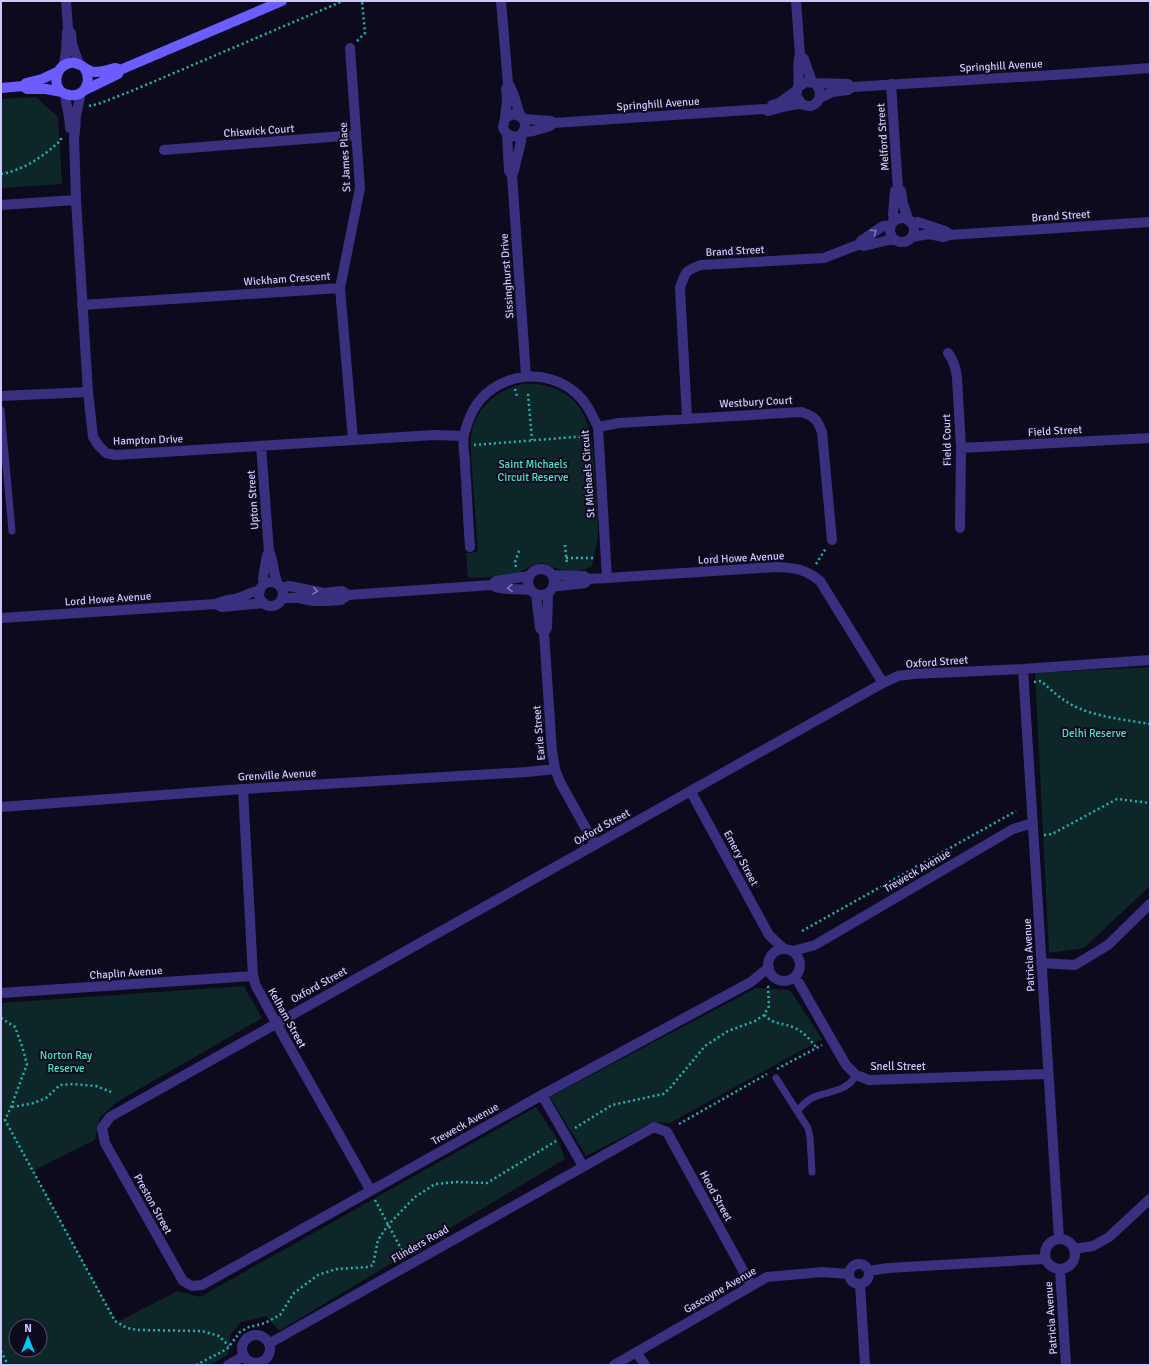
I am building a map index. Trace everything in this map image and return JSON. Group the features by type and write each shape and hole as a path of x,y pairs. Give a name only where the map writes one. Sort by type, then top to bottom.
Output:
{"street":[{"path":"64,93 56,83 67,44 68,29 66,1"},
{"path":"23,86 28,89 46,88 70,95 82,92 118,74 120,70 282,1"},
{"path":"501,1 508,84 506,88 507,100 503,127 507,134 513,137 523,133 526,127 511,88 508,84"},
{"path":"796,1 800,54 798,60 799,80 796,96 805,106 812,105 820,98 820,90 813,83 804,59 800,54"},
{"path":"68,29 71,31 72,44 82,66 88,73 89,82 82,92"},
{"name":"St James Place","path":"340,288 360,188 350,48"},
{"path":"1,88 23,86 26,83 42,80 71,62 95,72 116,68 120,70"},
{"name":"Springhill Avenue","path":"820,98 832,92 848,90 852,87 1150,68"},
{"path":"797,88 803,83 813,83"},
{"name":"Springhill Avenue","path":"813,83 848,84 852,87"},
{"name":"Melford Street","path":"891,84 898,189 901,191 903,204 910,222"},
{"name":"Springhill Avenue","path":"765,109 780,103 797,88"},
{"name":"Hampton Drive","path":"82,92 76,118 76,132 74,137 82,305 93,438 106,453 115,455 434,435 464,441"},
{"name":"Hampton Drive","path":"64,93 70,118 70,132 74,137"},
{"name":"Springhill Avenue","path":"523,118 551,121 553,123 765,109 768,111 781,107 802,104"},
{"path":"505,118 513,114 523,118"},
{"name":"Springhill Avenue","path":"523,133 550,126 553,123"},
{"name":"Sissinghurst Drive","path":"523,133 522,142 512,175 526,376"},
{"name":"Sissinghurst Drive","path":"507,134 509,171 512,175"},
{"name":"Chiswick Court","path":"164,150 356,135"},
{"name":"Melford Street","path":"892,223 895,191 898,189"},
{"path":"1,205 76,200"},
{"path":"901,218 910,222 914,232 912,237 906,242 900,242 893,239 890,234 892,223 901,218"},
{"name":"Brand Street","path":"910,222 918,222 945,231 949,235"},
{"name":"Brand Street","path":"912,237 929,234 944,237 949,235 1150,222"},
{"name":"Brand Street","path":"687,418 680,288 683,278 689,269 701,265 824,258 860,244 861,241 883,226 892,223"},
{"name":"Brand Street","path":"860,244 864,246 893,239"},
{"name":"Wickham Crescent","path":"82,305 340,288 353,440"},
{"name":"Field Court","path":"948,353 956,368 961,448 960,528"},
{"name":"St Michaels Circuit","path":"470,547 464,441 469,418 477,404 486,393 498,384 526,376 542,377 554,380 577,394 589,409 598,431 607,578"},
{"path":"1,396 88,392"},
{"name":"Westbury Court","path":"598,431 619,423 687,418 801,412 812,416 818,421 822,432 832,540"},
{"name":"Field Street","path":"961,448 1150,438"},
{"name":"Upton Street","path":"261,446 269,551 274,578 280,590"},
{"name":"Upton Street","path":"262,587 266,556 269,551"},
{"name":"Lord Howe Avenue","path":"552,575 584,576 588,579 777,567 797,568 810,573"},
{"path":"492,585 497,589 519,588 542,595 551,590 554,580 552,575 546,569 534,570 529,576 528,583 533,592"},
{"path":"810,573 820,581 883,683"},
{"path":"280,590 289,586 324,593 342,591 348,595 492,585 496,581 518,579 529,576"},
{"name":"Lord Howe Avenue","path":"551,590 560,586 585,583 588,579"},
{"path":"271,582 280,590 280,601 270,606 264,603 260,597 262,587 271,582"},
{"name":"Lord Howe Avenue","path":"1,618 216,604 223,600 240,597 262,587"},
{"name":"Earle Street","path":"551,590 547,628 544,633 552,751 555,769 560,782 595,845"},
{"name":"Earle Street","path":"533,592 540,628 544,633"},
{"name":"Lord Howe Avenue","path":"216,604 222,607 264,603"},
{"name":"Oxford Street","path":"102,1128 110,1117 883,683 898,676 1150,660"},
{"name":"Patricia Avenue","path":"1023,669 1059,1239"},
{"name":"Grenville Avenue","path":"1,806 555,769"},
{"name":"Kelham Street","path":"243,789 253,976 256,986 371,1191"},
{"name":"Emery Street","path":"691,792 769,935 788,950"},
{"name":"Treweck Avenue","path":"800,962 815,945 1013,829 1032,823"},
{"path":"1042,963 1075,965 1108,945 1150,904"},
{"name":"Emery Street","path":"769,935 771,956"},
{"name":"Treweck Avenue","path":"788,950 815,945"},
{"path":"788,950 797,956 800,962 798,973 788,980 776,978 771,973 769,967 771,956 776,951 788,950"},
{"name":"Treweck Avenue","path":"192,1286 202,1285 542,1095 751,982 769,967"},
{"name":"Chaplin Avenue","path":"1,993 253,976"},
{"name":"Treweck Avenue","path":"751,982 776,978"},
{"name":"Snell Street","path":"799,983 846,1065 856,1075 869,1080 1048,1074"},
{"path":"542,1095 583,1166"},
{"name":"Flinders Road","path":"270,1343 654,1127"},
{"name":"Hood Street","path":"654,1127 667,1132 751,1285"},
{"name":"Preston Street","path":"102,1128 106,1143 183,1281 192,1286"},
{"path":"1074,1249 1093,1246 1109,1238 1150,1199"},
{"path":"1059,1239 1067,1241 1074,1249 1075,1255 1074,1262 1070,1266 1060,1270 1054,1269 1048,1265 1044,1259 1044,1250 1048,1244 1059,1239"},
{"path":"869,1271 888,1268 1044,1259"},
{"path":"857,1263 863,1264 869,1271 866,1282 860,1284 852,1282 848,1274 852,1266 857,1263"},
{"name":"Patricia Avenue","path":"1060,1270 1066,1365"},
{"name":"Gascoyne Avenue","path":"614,1365 767,1277 822,1272 848,1274"},
{"path":"860,1284 865,1365"},
{"path":"252,1335 260,1335 266,1338 270,1343 271,1350 268,1358 262,1364 252,1362 244,1356 242,1345 246,1339 252,1335"},
{"path":"637,1352 645,1365"},
{"path":"228,1365 244,1356"}],"lane":[{"path":"1,410 12,531"},
{"path":"797,1111 810,1099 842,1088 851,1082 856,1075"},
{"path":"776,1078 808,1128 812,1172"}],"path":[{"path":"85,107 98,104 128,92 342,1"},
{"path":"350,48 365,33 362,1"},
{"path":"1,174 14,172 32,163 61,140 60,132"},
{"path":"528,394 532,440"},
{"path":"464,441 532,440 598,431"},
{"path":"810,573 832,540"},
{"path":"565,546 568,576"},
{"path":"518,579 515,562 520,548"},
{"path":"566,558 606,557"},
{"path":"1024,683 1042,681 1055,694 1077,708 1105,716 1150,724"},
{"path":"1043,835 1052,834 1117,799 1150,803"},
{"path":"802,931 1016,811"},
{"path":"196,1365 227,1349 240,1332 249,1327 265,1323 280,1315 294,1293 318,1275 336,1269 369,1267 373,1265 378,1240 388,1225 415,1197 435,1184 457,1182 487,1183 612,1104 663,1094 670,1088 705,1046 728,1031 755,1021 764,1015 769,1006 768,987 764,980"},
{"path":"764,1015 771,1022 795,1028 805,1034 816,1047"},
{"path":"1,1018 15,1027 27,1064 11,1108 5,1120 1,1122"},
{"path":"775,1070 824,1044"},
{"path":"679,1124 768,1074"},
{"path":"11,1108 34,1103 46,1098 60,1085 73,1084 96,1086 111,1092"},
{"path":"5,1120 115,1321 127,1328 138,1330 202,1331 219,1336 229,1346"},
{"path":"371,1191 410,1264"},
{"path":"1,1351 8,1365"}],"green space":[{"path":"36,97 58,117 62,184 1,188 1,99"},
{"name":"Saint Michaels Circuit Reserve","path":"523,384 534,384 554,388 564,393 574,401 581,410 586,421 590,432 594,456 598,524 592,566 583,570 567,570 542,563 509,575 468,578 466,553 478,552 471,455 471,438 473,428 477,418 488,402 504,391"},
{"name":"Delhi Reserve","path":"1150,667 1150,886 1084,948 1049,953 1035,673"},
{"name":"Norton Ray Reserve","path":"244,986 262,1018 117,1102 100,1117 95,1140 33,1171 117,1322 178,1291 200,1297 536,1107 558,1140 565,1159 279,1331 266,1316 241,1322 230,1335 228,1355 210,1365 1,1365 1,1003"},
{"path":"756,988 790,990 822,1039 670,1123 652,1122 586,1156 550,1097"}]}
